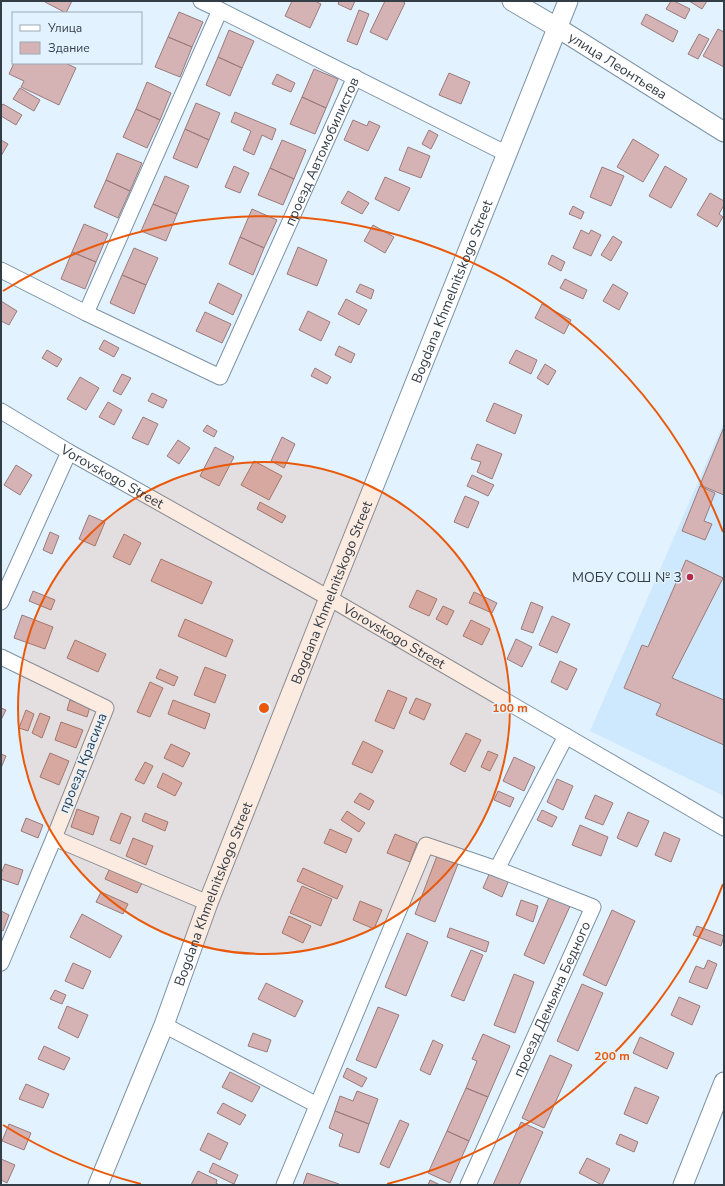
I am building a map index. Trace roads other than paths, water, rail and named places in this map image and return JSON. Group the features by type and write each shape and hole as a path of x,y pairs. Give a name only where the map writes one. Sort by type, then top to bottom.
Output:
{"street":[{"name":"проезд Автомобилистов","path":"86,313 220,377 355,77 201,1"},
{"name":"улица Леонтьева","path":"512,1 558,28 724,132"},
{"name":"Bogdana Khmelnitskogo Street","path":"98,1185 164,1025 208,903 568,1"},
{"path":"1,270 86,313 220,10"},
{"path":"355,77 507,154"},
{"name":"Vorovskogo Street","path":"1,411 69,452 330,598 724,828"},
{"path":"1,602 69,452"},
{"name":"проезд Красина","path":"1,656 106,708 54,838 1,963"},
{"path":"497,869 566,736"},
{"path":"54,838 208,903"},
{"name":"проезд Демьяна Бедного","path":"284,1185 426,844 497,869 593,907 468,1185"},
{"path":"164,1025 317,1105"},
{"path":"683,1185 724,1082"}],"place":[{"name":"МОБУ СОШ № 3","path":"690,577"}]}
